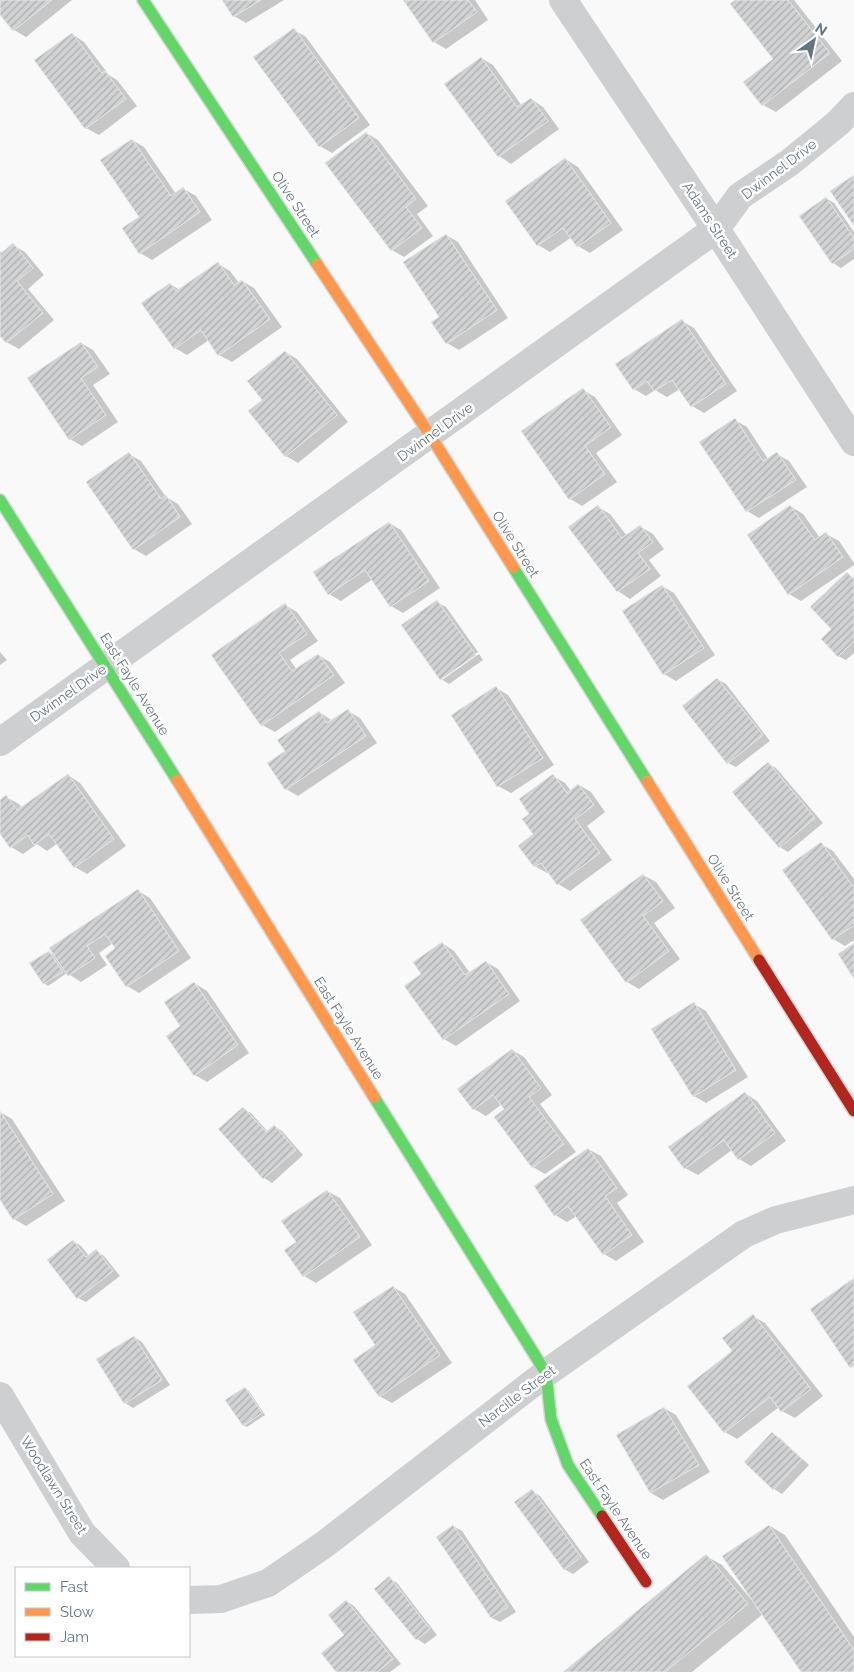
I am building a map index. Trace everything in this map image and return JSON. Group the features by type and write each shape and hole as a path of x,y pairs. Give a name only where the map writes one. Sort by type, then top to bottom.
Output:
{"street":[{"name":"Olive Street","path":"143,0 430,435 854,1111"},
{"name":"Adams Street","path":"563,0 716,229 854,442"},
{"name":"Dwinnel Drive","path":"0,742 716,229 740,196 789,163 854,106"},
{"name":"East Fayle Avenue","path":"0,500 106,666 546,1373 551,1419 568,1466 646,1582"},
{"name":"Narcille Street","path":"190,1600 221,1599 268,1583 325,1544 546,1373 744,1234 776,1220 854,1200"},
{"name":"Woodlawn Street","path":"0,1396 82,1533 115,1567"}],"building":[{"path":"0,0 52,0 13,31 0,15"},
{"path":"222,0 261,0 233,17"},
{"path":"403,0 468,0 477,12 433,43"},
{"path":"735,0 788,0 830,53 762,106 743,82 773,59 730,4"},
{"path":"294,28 359,118 319,147 253,57"},
{"path":"72,33 102,73 105,71 126,99 85,129 34,60"},
{"path":"481,57 517,107 531,98 548,121 498,157 444,84"},
{"path":"366,132 416,199 406,207 422,228 391,251 325,163"},
{"path":"132,139 171,196 183,187 200,212 139,254 122,228 139,217 100,160"},
{"path":"565,158 611,223 577,247 563,228 537,246 505,201"},
{"path":"854,175 854,226 830,191"},
{"path":"826,197 854,238 854,249 832,264 799,216"},
{"path":"446,234 497,310 446,344 431,322 439,317 403,262"},
{"path":"13,243 33,268 17,281 43,313 6,343 0,336 0,254"},
{"path":"218,262 234,285 242,280 270,319 218,356 201,330 174,349 141,303 170,283 176,291"},
{"path":"682,319 726,384 691,407 672,380 654,391 647,381 633,390 615,364"},
{"path":"81,342 98,367 81,378 106,415 69,440 27,378"},
{"path":"285,351 337,415 285,457 248,411 262,400 247,381"},
{"path":"583,388 611,427 585,446 605,474 569,500 521,431"},
{"path":"735,418 763,461 777,452 796,480 746,512 699,442"},
{"path":"129,452 161,499 166,495 180,517 133,550 86,482"},
{"path":"598,505 622,538 640,525 653,542 638,553 650,569 617,592 568,527"},
{"path":"790,505 815,540 826,532 843,557 788,595 747,535"},
{"path":"389,522 429,581 390,607 365,570 328,595 313,572"},
{"path":"847,572 854,580 854,641 838,657 821,639 831,629 810,607"},
{"path":"662,585 704,648 663,675 622,611"},
{"path":"437,600 476,655 440,680 401,625"},
{"path":"285,603 307,634 279,653 292,671 318,654 334,675 261,726 211,655"},
{"path":"717,678 763,735 727,764 682,706"},
{"path":"496,686 543,758 497,787 451,715"},
{"path":"348,709 366,736 285,790 267,763 285,751 277,740 319,711 327,723"},
{"path":"768,762 815,818 779,848 732,792"},
{"path":"68,774 114,839 74,868 49,834 34,845 28,835 10,848 0,834 0,800 6,795 17,810"},
{"path":"553,774 567,793 578,784 594,805 575,819 600,853 557,885 541,863 534,867 518,846 533,834 522,819 529,814 519,799"},
{"path":"821,842 854,888 854,925 832,940 782,870"},
{"path":"643,874 663,901 643,916 669,951 626,983 580,920"},
{"path":"138,889 179,951 126,987 105,956 115,948 105,934 87,946 95,958 68,976 49,948"},
{"path":"442,942 465,975 486,961 509,994 443,1040 404,986 421,974 413,962"},
{"path":"854,943 854,979 838,954"},
{"path":"49,951 63,972 43,984 29,963"},
{"path":"194,982 238,1045 194,1076 166,1036 180,1026 164,1002"},
{"path":"694,1002 736,1070 693,1097 651,1029"},
{"path":"512,1049 541,1088 529,1097 564,1144 532,1168 494,1117 504,1109 493,1095 473,1110 457,1089"},
{"path":"745,1092 775,1133 738,1160 724,1140 684,1169 668,1147"},
{"path":"243,1107 266,1132 274,1125 296,1150 263,1179 218,1129"},
{"path":"0,1111 53,1194 13,1220 0,1200"},
{"path":"588,1148 617,1188 605,1196 632,1235 603,1255 568,1206 554,1216 534,1186"},
{"path":"327,1190 360,1237 303,1277 284,1250 296,1242 281,1221"},
{"path":"73,1240 86,1257 96,1249 113,1271 77,1299 47,1260"},
{"path":"854,1278 854,1366 850,1368 810,1309"},
{"path":"393,1286 440,1355 379,1397 353,1360 375,1345 353,1312"},
{"path":"753,1314 811,1389 781,1412 770,1397 724,1433 687,1386 732,1351 722,1338"},
{"path":"134,1336 162,1380 124,1404 96,1359"},
{"path":"245,1387 262,1413 243,1426 225,1400"},
{"path":"664,1407 699,1465 650,1493 616,1435"},
{"path":"772,1432 802,1459 773,1490 744,1462"},
{"path":"532,1489 581,1557 564,1570 514,1502"},
{"path":"453,1525 508,1607 491,1618 436,1537"},
{"path":"769,1525 854,1650 854,1672 801,1672 722,1556"},
{"path":"706,1554 748,1604 665,1672 563,1672"},
{"path":"389,1576 430,1629 416,1640 374,1589"},
{"path":"346,1600 393,1659 377,1672 336,1672 321,1653 344,1635 328,1615"}],"traffic: fast":[{"path":"143,0 317,264"},
{"path":"0,500 177,780"},
{"path":"513,567 647,781"},
{"path":"374,1097 546,1373 551,1419 568,1465 602,1516"}],"traffic: slow":[{"path":"317,264 430,435 513,567"},
{"path":"177,780 374,1097"},
{"path":"647,781 759,960"}],"traffic: jam":[{"path":"759,960 854,1111"},
{"path":"602,1516 646,1582"}]}
